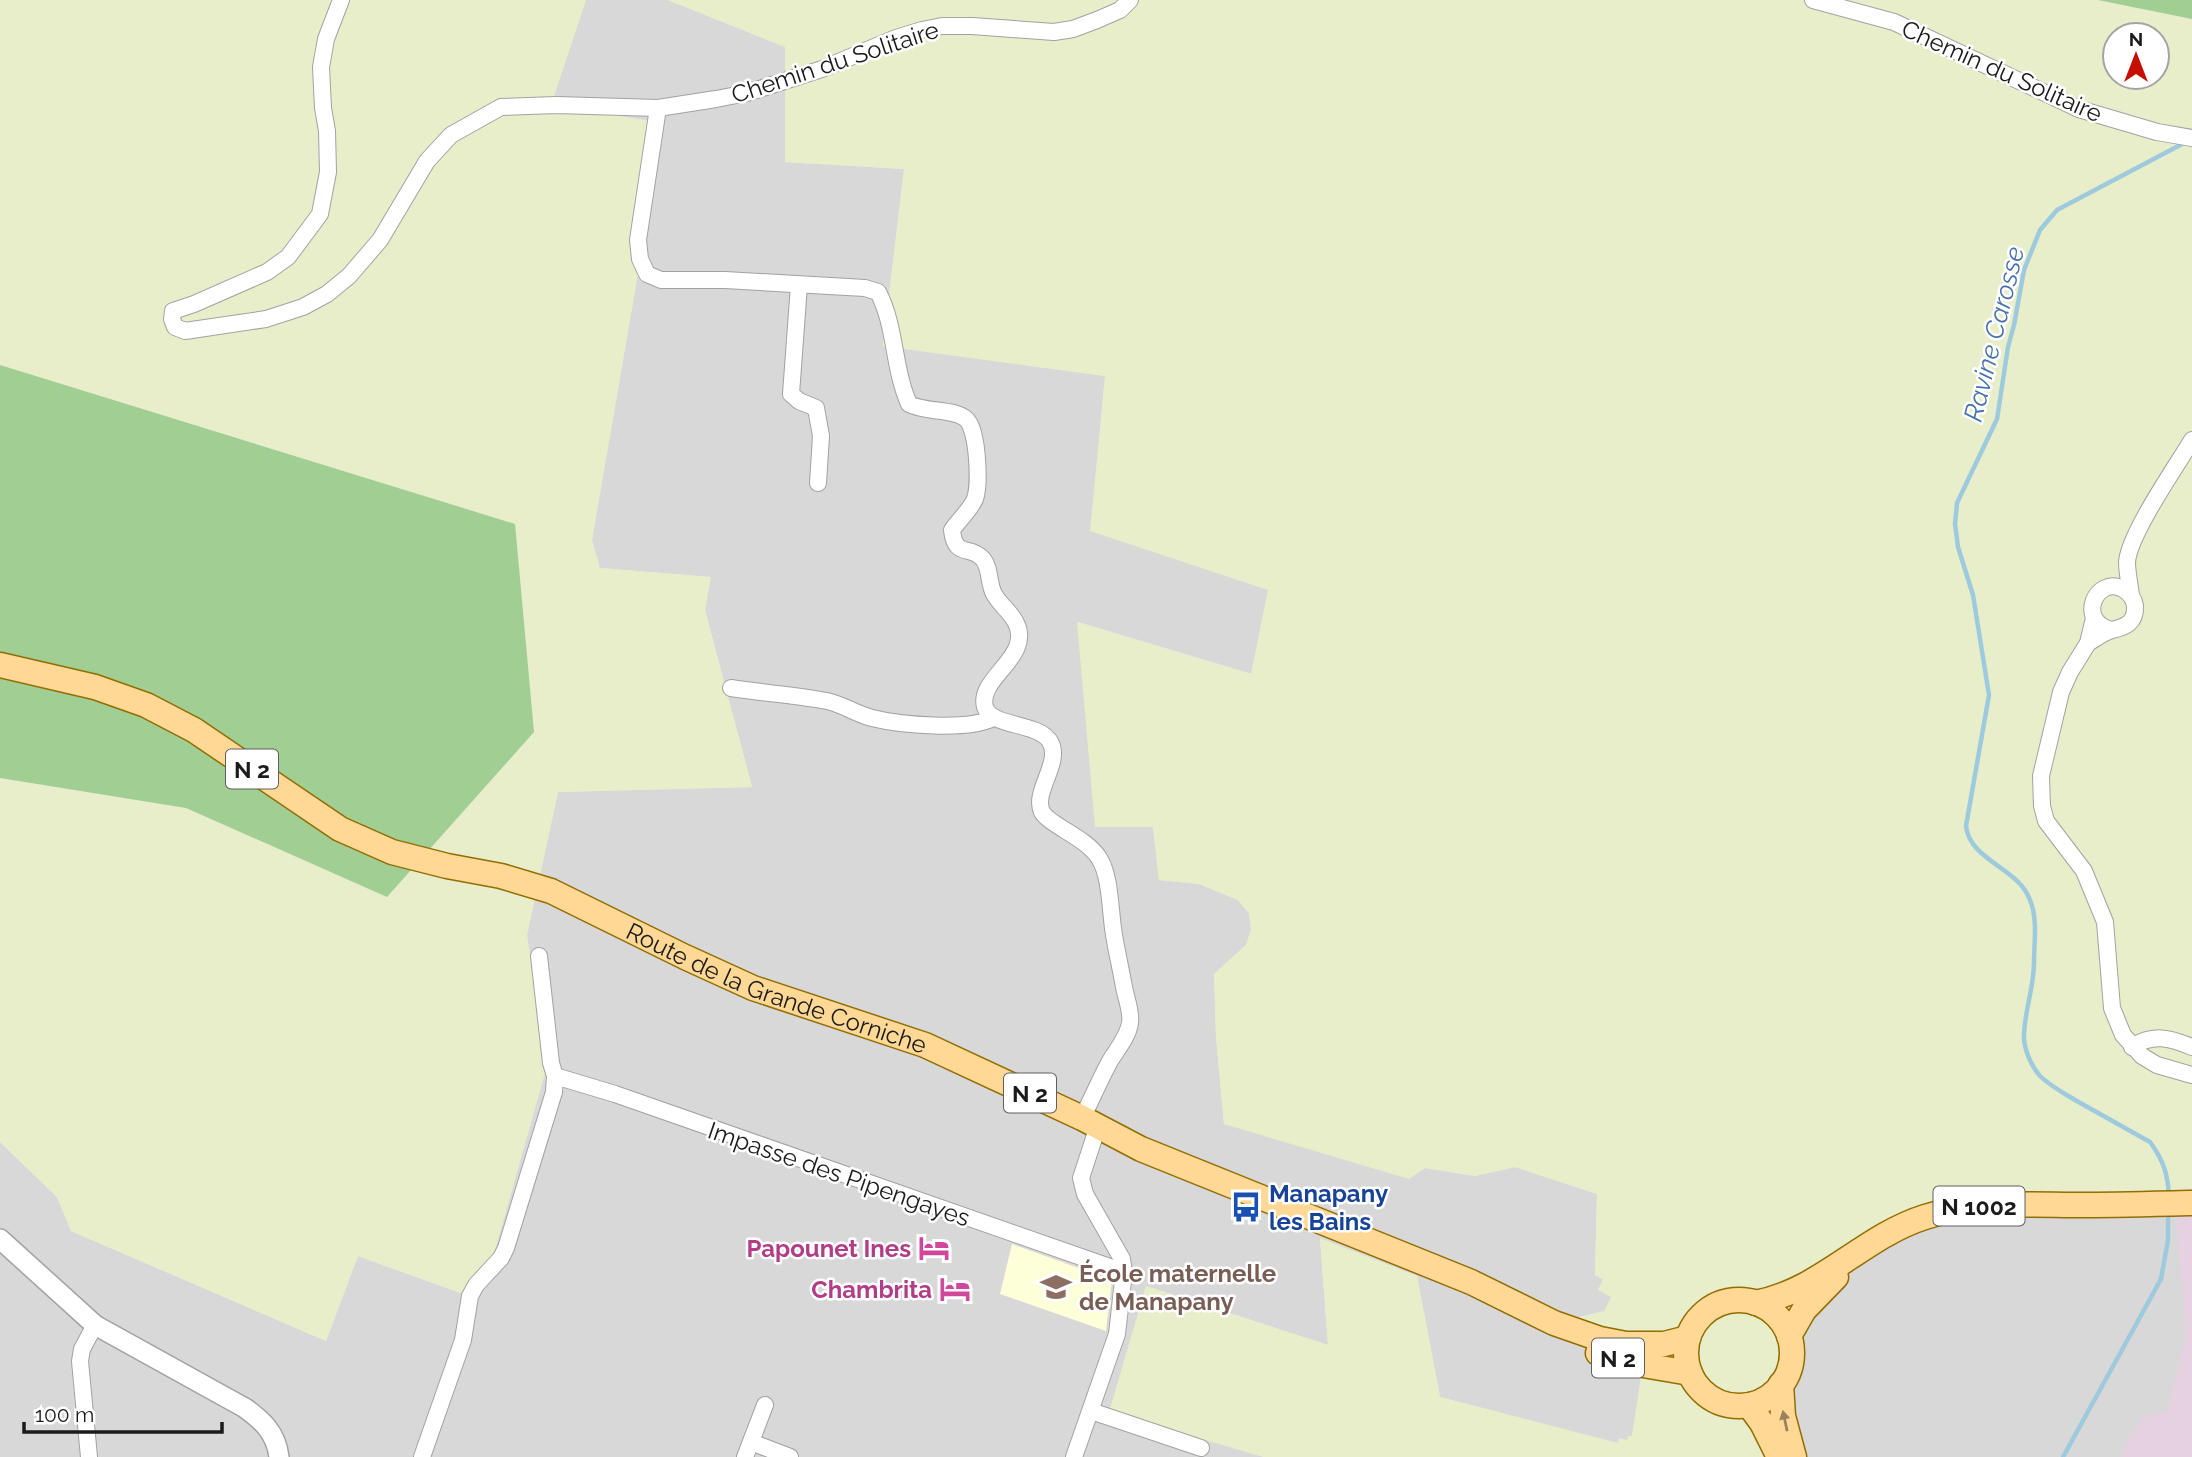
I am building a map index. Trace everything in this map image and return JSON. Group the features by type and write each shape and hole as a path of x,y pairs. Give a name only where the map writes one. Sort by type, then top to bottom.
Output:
{"main road":[{"name":"Route de la Grande Corniche","path":"0,665 95,687 146,705 194,730 340,829 392,852 501,876 551,891 753,988 925,1045 1090,1122 1141,1149 1471,1282 1554,1323 1626,1345 1664,1344 1688,1338"},
{"name":"N 1002","path":"1755,1303 1773,1300 1797,1290 1904,1225 1956,1210 2020,1204 2192,1203"},
{"name":"N 1002","path":"1789,1336 1804,1310 1846,1266 1878,1239"},
{"path":"1731,1301 1755,1303 1776,1315 1789,1336 1792,1348 1791,1363 1781,1384 1772,1394 1749,1405 1737,1406 1713,1399 1696,1384 1686,1361 1688,1338 1700,1317 1731,1301"},
{"name":"Route de la Grande Corniche","path":"1554,1323 1597,1353 1690,1373"},
{"path":"1781,1384 1783,1416 1794,1457"},
{"path":"1749,1405 1762,1423 1779,1457"}],"street":[{"name":"Chemin du Solitaire","path":"341,0 326,40 321,66 328,173 320,214 288,257 267,272 173,311 175,327 185,331 266,319 303,307 327,294 349,276 380,240 427,161 451,135 500,107 556,105 658,108 747,93 822,69 896,38 932,28 972,26 1054,32 1073,29 1097,20 1120,10 1130,0"},
{"name":"Chemin du Solitaire","path":"1813,0 1895,22 2079,109 2157,132 2192,138"},
{"path":"658,108 638,240 640,259 647,274 661,280 725,280 865,288 878,292 887,308 899,376 909,404 919,409 952,413 965,418 972,427 978,489 974,501 952,530 953,541 958,548 982,558 988,567 990,586 995,597 1012,615 1020,635 1020,642 985,694 985,708 993,718 1029,728 1048,739 1053,759 1040,802 1042,811 1047,818 1090,846 1104,867 1131,1021 1090,1122 1081,1178 1085,1194 1122,1259 1124,1272 1117,1334 1074,1457"},
{"path":"799,285 791,394 799,401 816,408 821,436 818,483"},
{"path":"2111,630 2104,628 2094,618 2092,611 2095,597 2127,563 2137,533 2192,440"},
{"path":"2127,563 2131,596"},
{"path":"2088,643 2111,630 2125,627 2134,616 2135,602 2131,596 2120,587 2105,588"},
{"path":"2094,618 2088,643 2061,692 2041,776 2042,806 2046,821 2084,871 2105,922 2112,1007 2116,1021 2132,1047 2142,1056 2157,1065 2192,1074"},
{"path":"731,688 830,702 870,718 902,723 970,726 983,724 993,718"},
{"path":"422,1457 463,1340 470,1296 475,1285 501,1258 506,1248 554,1092 555,1076 551,1063 539,956"},
{"path":"2132,1047 2152,1037 2171,1038 2192,1046"},
{"name":"Impasse des Pipengayes","path":"555,1076 615,1094 1124,1272"},
{"path":"0,1239 95,1325 245,1408 264,1422 272,1433 279,1457"},
{"path":"89,1457 80,1361 82,1349 95,1325"},
{"path":"765,1405 748,1449 790,1457"},
{"path":"1091,1411 1201,1448"}],"shaded area":[{"path":"0,0 586,0 551,105 656,122 638,273 592,540 600,568 711,577 705,610 752,787 558,792 527,935 546,1070 494,1254 461,1293 358,1256 326,1341 71,1231 57,1197 0,1142 0,778 186,808 387,897 515,524 0,365"},
{"path":"586,0 668,0 785,47 785,162 904,169 883,346 1105,376 1091,531 1269,590 1252,674 1078,622 1153,827 1159,880 1199,884 1238,900 1249,913 1251,930 1246,945 1214,974 1216,1037 1224,1124 1425,1168 1475,1176 1515,1167 1597,1194 1595,1275 1603,1279 1612,1297 1605,1311 1555,1323 1643,1365 1632,1436 1628,1440 1613,1442 1440,1397 1417,1276 1320,1239 1328,1345 1146,1286 1110,1412 1264,1457 0,1457 0,1142 57,1197 71,1231 326,1341 358,1256 460,1293 546,1070 527,935 558,792 752,787 705,610 710,577 599,568 592,540 638,273 656,122 551,105"},
{"path":"668,0 2098,0 2192,19 2192,1203 2020,1204 1878,1239 1789,1336 1792,1348 1791,1363 1771,1401 1799,1457 1264,1457 1109,1412 1146,1286 1328,1345 1320,1238 1417,1276 1440,1397 1618,1443 1619,1438 1627,1440 1628,1436 1632,1436 1643,1365 1554,1323 1604,1311 1611,1297 1598,1290 1603,1279 1595,1275 1597,1194 1515,1167 1475,1176 1425,1168 1409,1179 1224,1124 1216,1037 1214,974 1246,945 1251,930 1249,913 1238,900 1199,884 1159,880 1153,827 1095,827 1077,622 1251,674 1268,590 1090,531 1105,376 883,346 904,169 785,162 785,47"},
{"path":"2192,1203 2192,1457 1799,1457 1771,1401 1791,1363 1792,1348 1789,1336 1846,1266 1926,1217"},
{"path":"2192,1203 2192,1457 2121,1457 2127,1441 2145,1416 2167,1412 2186,1334 2175,1204"},
{"name":"École maternelle de Manapany","path":"1012,1244 1112,1280 1106,1331 1000,1294"}],"green space":[{"path":"2098,0 2192,0 2192,19"},
{"path":"0,365 515,524 534,732 387,897 186,808 0,778"}],"waterway":[{"name":"Ravine Carosse","path":"2169,1197 2164,1168 2150,1142 2048,1083 2037,1072 2027,1053 2024,1028 2034,963 2035,923 2032,907 2024,889 2015,879 1976,848 1969,838 1966,826 1989,695 1973,595 1958,547 1955,524 1957,503 1997,419 2024,270 2040,230 2057,210 2184,143"},
{"name":"Ravine Carosse","path":"2063,1457 2161,1279 2168,1240 2168,1213"}],"place":[{"name":"Manapany les Bains","path":"1246,1207"},
{"name":"Papounet Ines","path":"934,1248"},
{"name":"École maternelle de Manapany","path":"1056,1287"},
{"name":"Chambrita","path":"955,1289"}]}
